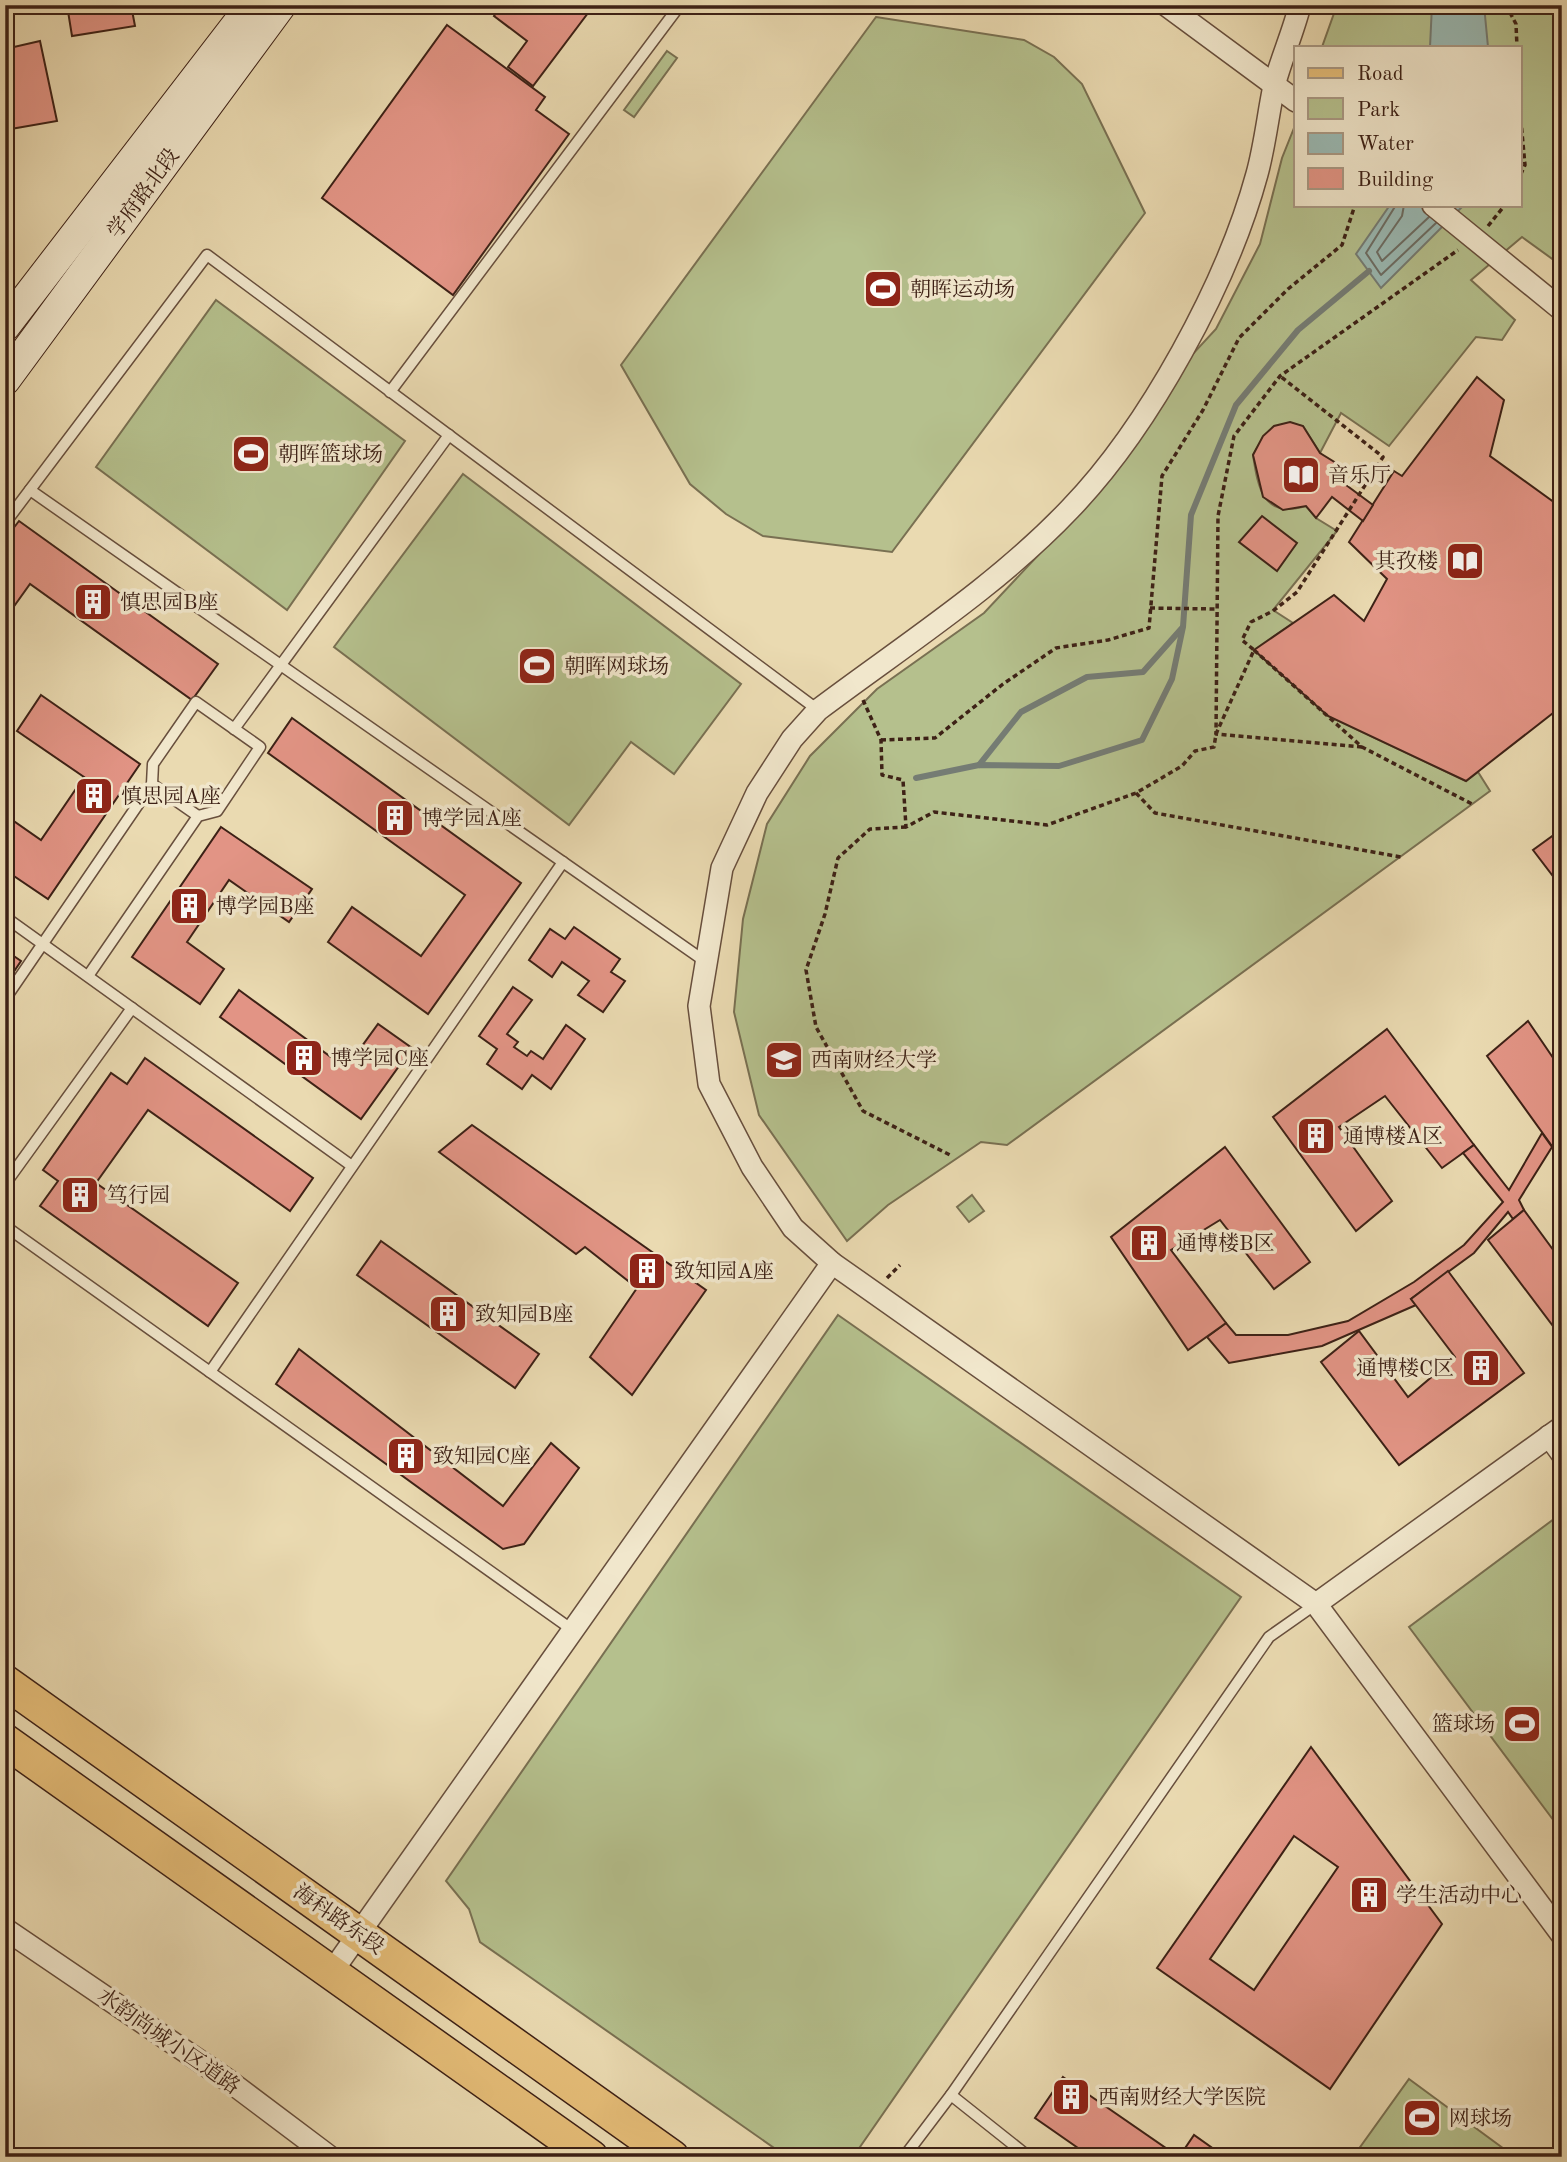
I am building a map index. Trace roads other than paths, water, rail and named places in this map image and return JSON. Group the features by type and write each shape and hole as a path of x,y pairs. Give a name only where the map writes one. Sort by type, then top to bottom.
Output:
{"main road":[{"name":"学府路北段","path":"5,326 252,5"},
{"name":"学府路北段","path":"5,380 281,5"},
{"name":"海科路东段","path":"5,1682 672,2157"},
{"path":"5,1741 591,2157"}],"street":[{"path":"1166,5 1294,99"},
{"path":"1300,5 1275,85 1256,176 1222,274 1180,354 1129,435 1072,508 1013,563 818,710 792,739 757,793 722,868 706,962 699,1006 709,1084 751,1167 793,1228 832,1263 1316,1604 1562,1935"},
{"path":"1434,206 1562,310"},
{"path":"331,1973 832,1263"},
{"path":"1316,1604 1555,1432 1562,1454"},
{"name":"水韵尚城小区道路","path":"5,1929 229,2081 330,2157"}],"lane":[{"path":"390,391 680,5"},
{"path":"5,523 207,255 818,710"},
{"path":"234,729 449,435"},
{"path":"30,491 706,962"},
{"path":"5,999 152,784 153,764 196,702 260,747 217,811 198,816 88,976"},
{"path":"152,784 198,816"},
{"path":"210,1371 563,862"},
{"path":"5,917 352,1166"},
{"path":"5,1184 132,1008"},
{"path":"5,1226 574,1631"},
{"path":"904,2157 951,2095 1269,1637 1316,1604"},
{"path":"951,2095 1029,2157"}],"water":[{"path":"1432,5 1484,5 1488,46 1430,46"},
{"path":"1389,206 1463,206 1381,288 1356,254"}],"waterway":[{"path":"916,778 979,765 1059,766 1142,740 1172,679 1183,627 1191,515 1236,405 1298,330 1369,271"},
{"path":"979,765 1021,712 1087,677 1143,672 1182,628"}],"place":[{"name":"朝晖运动场","path":"883,289"},
{"name":"朝晖篮球场","path":"251,454"},
{"name":"音乐厅","path":"1301,475"},
{"name":"其孜楼","path":"1465,561"},
{"name":"慎思园B座","path":"93,602"},
{"name":"朝晖网球场","path":"537,666"},
{"name":"慎思园A座","path":"94,796"},
{"name":"博学园A座","path":"395,818"},
{"name":"博学园B座","path":"189,906"},
{"name":"博学园C座","path":"304,1058"},
{"name":"西南财经大学","path":"784,1060"},
{"name":"通博楼A区","path":"1316,1136"},
{"name":"笃行园","path":"80,1195"},
{"name":"通博楼B区","path":"1149,1243"},
{"name":"致知园A座","path":"647,1271"},
{"name":"致知园B座","path":"448,1314"},
{"name":"通博楼C区","path":"1481,1368"},
{"name":"致知园C座","path":"406,1456"},
{"name":"篮球场","path":"1522,1724"},
{"name":"学生活动中心","path":"1369,1895"},
{"name":"西南财经大学医院","path":"1071,2097"},
{"name":"网球场","path":"1422,2118"}]}
